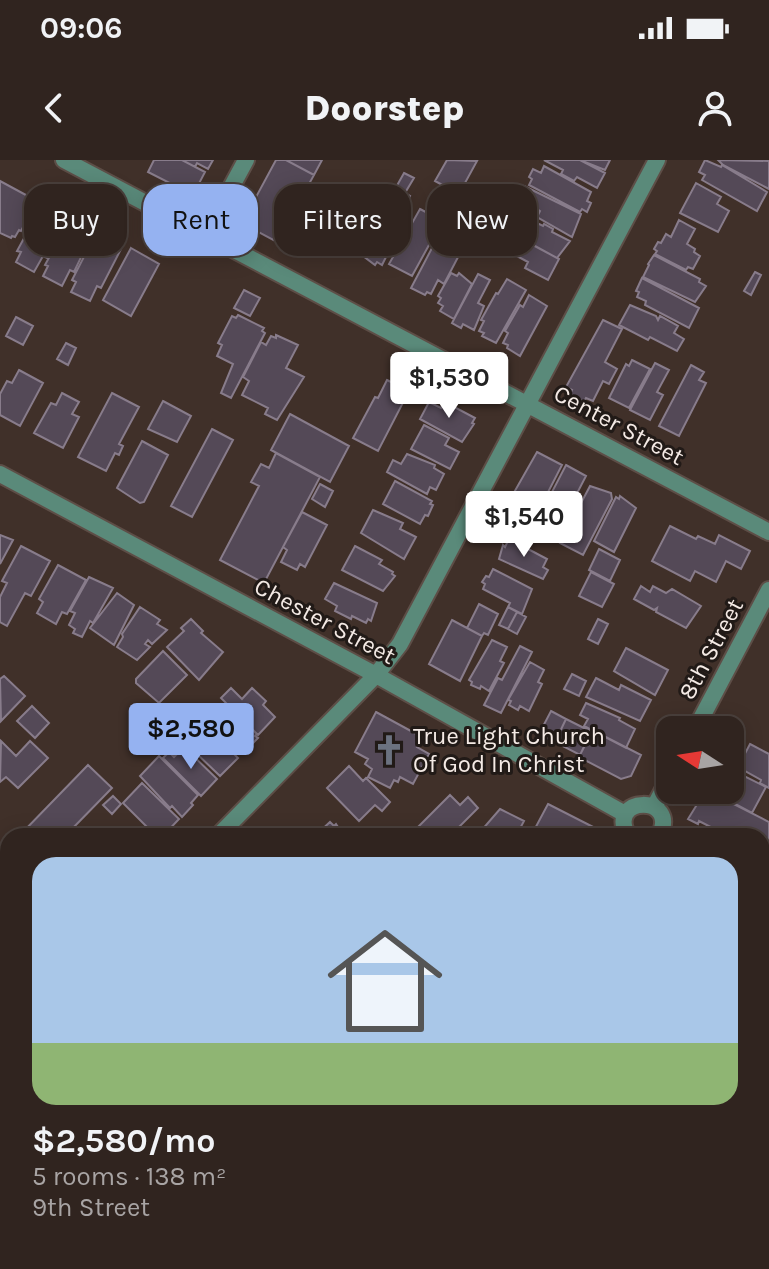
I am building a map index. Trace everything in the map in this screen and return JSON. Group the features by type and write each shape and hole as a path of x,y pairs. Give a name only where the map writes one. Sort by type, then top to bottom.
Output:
{"street":[{"name":"Center Street","path":"64,160 143,201"},
{"path":"233,184 246,160"},
{"path":"226,828 376,675 400,644 657,160"},
{"name":"Center Street","path":"248,256 769,532"},
{"name":"Chester Street","path":"0,474 376,675 625,814"},
{"name":"8th Street","path":"702,716 769,590"},
{"path":"654,807 656,803"},
{"path":"624,828 625,814 641,804 654,807 662,816 661,828"}],"building":[{"path":"154,160 182,160 205,172 199,184 171,184 148,172"},
{"path":"182,160 213,160 208,169"},
{"path":"276,160 286,160 314,175 309,184 274,184 274,240 258,232 258,193"},
{"path":"286,160 322,160 314,175"},
{"path":"447,160 477,161 464,184 441,184 435,181"},
{"path":"544,160 580,160 605,173 597,188 577,177 574,181 561,174 563,170"},
{"path":"580,160 610,160 605,170"},
{"path":"705,160 722,165 767,192 757,211 702,180 705,175 699,172"},
{"path":"718,160 769,161 769,189 723,165"},
{"path":"544,166 591,192 587,212 582,209 580,212 537,189 537,184 530,184 533,169 541,173"},
{"path":"404,173 414,178 410,184 398,184"},
{"path":"0,181 24,194 24,225 15,237 0,233"},
{"path":"696,183 721,197 717,204 729,211 718,232 680,213"},
{"path":"537,192 581,214 572,237 537,217 540,211 537,209"},
{"path":"420,209 427,213 427,249 412,276 389,264 394,256 411,256 411,225"},
{"path":"679,220 695,229 687,244 700,256 693,269 688,267 686,270 655,254 658,242 661,243 666,234 671,237"},
{"path":"537,223 544,224 570,241 557,258 537,247"},
{"path":"24,238 24,256 43,256 34,272 16,262 21,252 17,251"},
{"path":"537,247 559,259 548,280 525,268 528,262 517,256 537,256"},
{"path":"131,248 159,264 131,316 103,300"},
{"path":"654,255 700,279 699,282 706,286 695,302 643,277"},
{"path":"50,256 82,256 62,286 43,276 48,266 45,265"},
{"path":"84,256 117,256 101,288 97,286 90,301 71,292 76,282 72,280"},
{"path":"363,256 386,256 382,265 377,262 375,265"},
{"path":"428,256 459,256 444,284 438,280 431,294 427,292 425,295 411,288"},
{"path":"755,272 761,275 751,295 744,291"},
{"path":"451,273 457,276 459,273 472,284 454,319 440,311 443,306 438,303 441,298 438,296"},
{"path":"478,274 490,280 478,303 484,306 474,330 463,324 461,328 452,323"},
{"path":"642,278 699,308 689,328 645,305 646,301 637,297 639,292 636,291"},
{"path":"507,279 526,290 496,343 479,331 484,321 481,320"},
{"path":"244,290 260,298 250,316 234,308"},
{"path":"529,295 547,306 520,356 503,343 508,333 505,331"},
{"path":"630,305 656,316 658,320 660,316 678,326 674,333 684,339 677,351 619,325"},
{"path":"238,315 264,328 262,331 265,333 231,398 221,393 233,364 217,356 222,345 218,343 232,316 236,318"},
{"path":"16,317 33,326 23,345 6,336"},
{"path":"603,320 622,329 605,362 617,369 609,384 603,381 593,401 586,398 584,402 570,394 572,390 566,387"},
{"path":"276,335 298,345 286,368 304,377 277,420 265,414 268,408 242,395 249,381 243,377 261,342 266,345 271,336 276,338"},
{"path":"66,343 76,348 68,365 57,359"},
{"path":"632,360 650,369 629,408 609,398 626,364 629,366"},
{"path":"655,363 669,370 657,392 663,395 650,420 630,410"},
{"path":"691,365 704,372 699,380 706,383 679,436 659,426"},
{"path":"19,370 43,383 20,426 0,415 0,394 7,381 12,383"},
{"path":"387,380 409,391 378,451 353,438"},
{"path":"62,393 79,402 72,414 79,417 63,448 34,433 51,403 56,405"},
{"path":"112,393 139,407 119,444 123,446 119,455 115,453 106,471 78,457"},
{"path":"163,401 191,416 177,442 148,429"},
{"path":"429,402 441,408 445,402 475,418 462,442 420,419"},
{"path":"290,414 349,446 330,482 271,450"},
{"path":"424,425 449,438 445,445 459,452 450,469 411,449"},
{"path":"212,429 233,440 192,517 171,506"},
{"path":"142,441 168,455 144,502 140,503 117,488"},
{"path":"537,452 562,465 545,498 536,498 531,506 512,496"},
{"path":"276,453 320,477 264,583 220,560 259,486 251,482 261,464 269,468"},
{"path":"407,454 435,465 434,468 444,474 436,490 430,487 427,494 387,472 393,460 401,464"},
{"path":"566,465 586,476 557,532 538,519"},
{"path":"395,481 432,501 428,516 425,515 420,524 383,504"},
{"path":"320,484 333,491 325,507 312,499"},
{"path":"590,486 611,493 612,499 583,555 560,543"},
{"path":"620,496 636,508 614,552 594,541 616,497 619,499"},
{"path":"373,510 403,523 400,529 416,537 404,559 361,533"},
{"path":"302,512 327,525 305,567 300,564 297,570 281,562 287,550 283,547"},
{"path":"670,526 696,539 698,536 715,544 719,535 750,551 741,569 726,561 716,582 695,571 690,581 652,561"},
{"path":"0,535 13,540 0,564"},
{"path":"509,539 547,559 543,567 548,570 543,579 499,559 503,545 505,547"},
{"path":"21,546 50,561 31,596 25,593 7,626 0,622 0,597 7,583 2,581"},
{"path":"355,546 382,560 379,564 393,572 395,576 383,591 342,570"},
{"path":"599,549 620,560 610,581 589,570"},
{"path":"58,565 86,580 67,614 62,612 56,624 37,613 43,602 39,599"},
{"path":"493,569 532,589 522,614 508,607 510,603 483,589 485,584 482,582"},
{"path":"591,572 614,584 602,607 579,596"},
{"path":"89,577 113,588 82,637 73,633 75,629 69,625 75,613 70,611"},
{"path":"334,583 377,603 371,621 368,619 366,623 352,616 351,619 335,611 337,606 325,599"},
{"path":"641,586 650,592 653,586 666,593 672,589 701,606 686,628 656,612 657,608 654,610 634,599"},
{"path":"117,593 134,605 114,645 90,628"},
{"path":"479,604 498,614 488,635 484,633 482,636 467,628"},
{"path":"140,607 160,620 157,624 167,630 152,644 148,640 145,644 150,647 137,660 117,647"},
{"path":"508,607 517,612 508,629 499,625"},
{"path":"517,612 526,617 517,634 508,629"},
{"path":"191,619 203,631 201,633 223,652 199,680 167,647 184,631 181,628"},
{"path":"598,619 608,624 598,644 588,639"},
{"path":"452,620 482,636 460,681 429,664"},
{"path":"492,640 507,647 500,661 504,663 489,691 471,685 469,680"},
{"path":"520,646 532,652 501,713 484,705"},
{"path":"626,648 668,670 655,695 614,671"},
{"path":"163,651 187,675 159,703 136,683 136,679"},
{"path":"530,662 544,670 538,682 542,684 529,711 520,706 518,710 509,705 511,701 508,700"},
{"path":"572,674 586,681 579,696 564,689"},
{"path":"4,676 25,696 1,721 0,679"},
{"path":"596,678 619,690 621,685 651,700 640,721 586,697"},
{"path":"231,688 242,699 252,688 266,701 263,705 275,717 258,735 221,698"},
{"path":"586,703 620,718 635,729 626,748 584,726 588,719 580,715"},
{"path":"32,706 49,723 35,738 17,721"},
{"path":"232,709 258,738 241,751 213,729"},
{"path":"551,711 566,719 555,742 539,734"},
{"name":"True Light Church Of God In Christ","path":"376,712 422,737 417,747 429,754 413,784 400,777 398,782 394,780 390,788 368,777 372,769 365,764 368,759 355,752"},
{"path":"566,719 592,732 580,755 555,742"},
{"path":"592,730 641,755 631,776 621,779 579,757"},
{"path":"213,733 238,758 220,776 195,752"},
{"path":"1,741 16,756 30,741 48,758 18,788 6,777 0,782"},
{"path":"750,744 769,754 769,788 744,770 744,756"},
{"path":"184,747 217,779 201,796 163,758 169,752 174,757"},
{"path":"159,756 198,795 182,817 140,776"},
{"path":"88,765 112,788 73,828 27,828"},
{"path":"349,766 390,802 382,811 375,805 359,821 327,788"},
{"path":"744,776 766,787 752,813 735,804 744,804"},
{"path":"142,783 179,819 171,828 148,828 123,803"},
{"path":"450,795 460,805 468,797 478,808 458,828 417,828"},
{"path":"113,796 121,804 112,814 103,805"},
{"path":"548,804 595,828 535,828"},
{"path":"697,804 734,804 769,822 769,828 713,828 699,821 698,824 688,819"},
{"path":"500,809 524,821 520,828 484,828"},
{"path":"330,822 339,828 324,828"}],"place":[{"name":"True Light Church Of God In Christ","path":"389,750"}]}
